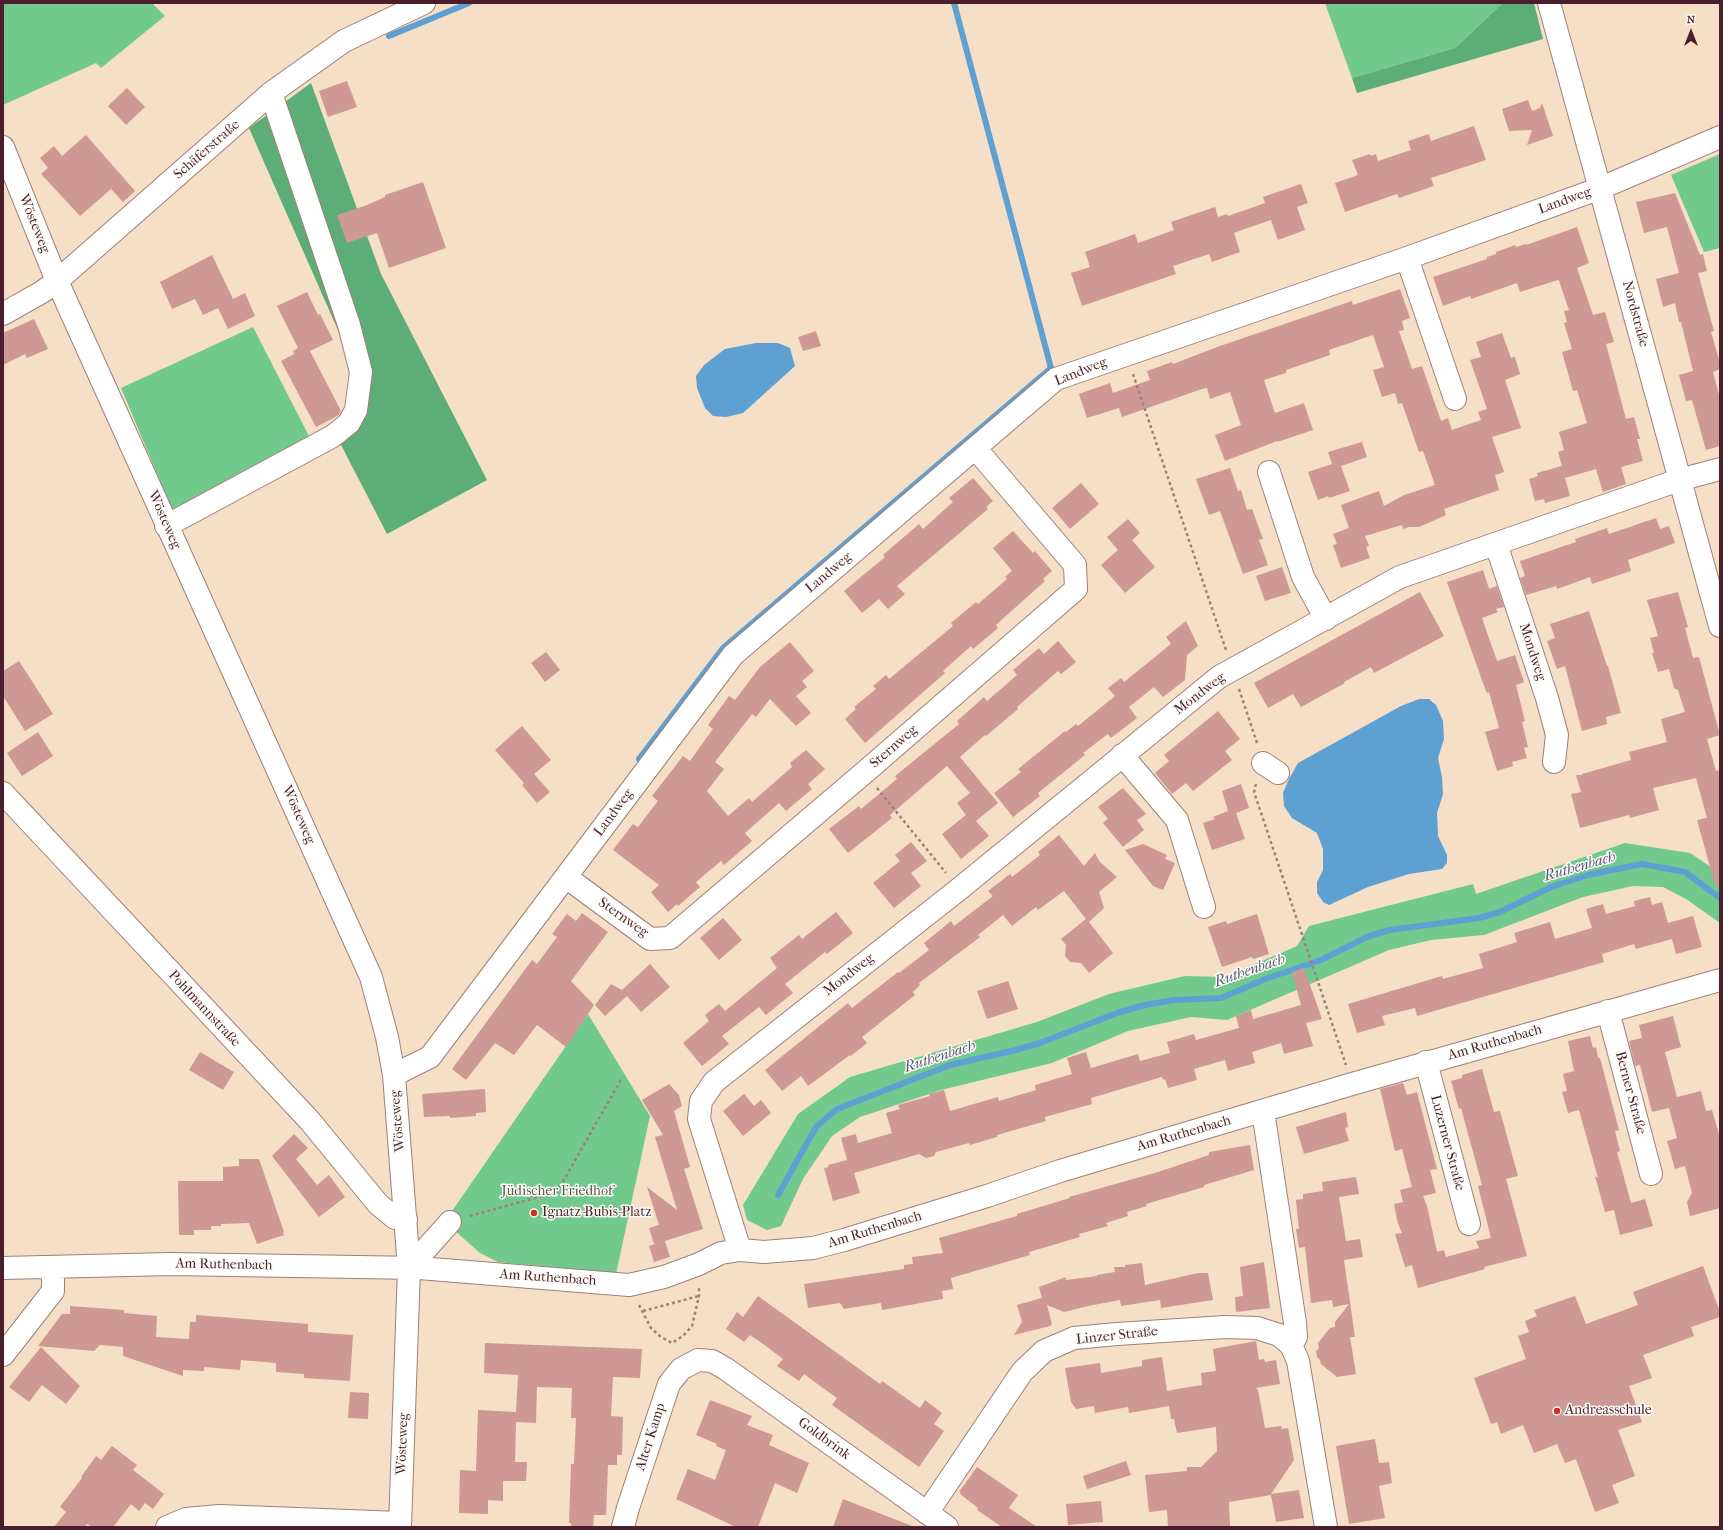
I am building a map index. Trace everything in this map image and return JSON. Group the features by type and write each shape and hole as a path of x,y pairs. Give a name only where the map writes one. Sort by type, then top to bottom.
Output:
{"street":[{"name":"Schäferstraße","path":"3,314 42,292 58,281 271,93 344,41 421,3"},
{"name":"Nordstraße","path":"1549,3 1720,626"},
{"path":"166,526 333,436 349,423 356,410 361,372 351,332 271,93"},
{"name":"Landweg","path":"394,1075 430,1058 733,655 976,449 1056,379 1407,258 1601,188 1720,137"},
{"name":"Wösteweg","path":"3,147 58,281 166,526 371,977 387,1037 394,1075 409,1268 400,1525"},
{"path":"1407,258 1455,399"},
{"name":"Sternweg","path":"566,877 650,939 670,938 865,772 1076,589 1075,565 976,449"},
{"name":"Mondweg","path":"740,1250 699,1119 702,1101 714,1082 960,888 1219,677 1400,577 1679,480 1720,469"},
{"path":"1269,472 1303,577 1326,618"},
{"name":"Mondweg","path":"1496,544 1547,698 1557,735 1554,762"},
{"path":"1122,755 1177,820 1204,907"},
{"name":"Pohlmannstraße","path":"3,793 310,1121 378,1204 395,1218 406,1219"},
{"name":"Am Ruthenbach","path":"3,1268 170,1264 409,1268 629,1284 664,1277 699,1264 721,1253 740,1250 764,1252 813,1248 844,1240 987,1196 1060,1171 1426,1062 1720,980"},
{"name":"Berner Straße","path":"1608,1011 1652,1174"},
{"name":"Luzerner Straße","path":"1426,1062 1469,1224"},
{"path":"1262,1111 1296,1323 1296,1337 1291,1345 1298,1361 1326,1527"},
{"path":"409,1268 450,1222"},
{"path":"3,1355 53,1291 53,1267"},
{"name":"Linzer Straße","path":"927,1513 1022,1372 1044,1351 1074,1338 1224,1327 1257,1328 1279,1335 1291,1345"},
{"name":"Goldbrink","path":"698,1360 712,1361 726,1369 947,1527"},
{"name":"Alter Kamp","path":"623,1527 669,1384 681,1369 698,1360"},
{"path":"168,1527 186,1519 219,1516 400,1525"}],"path":[{"path":"1126,355 1233,670 1271,768 1254,792 1352,1084"},
{"path":"865,772 960,888"},
{"path":"450,1222 557,1192 622,1078"},
{"path":"629,1284 651,1328 661,1337 672,1343 683,1336 692,1326 699,1296 699,1264"},
{"path":"643,1311 699,1296"}],"green space":[{"path":"3,3 152,3 165,16 101,68 96,63 3,105"},
{"path":"1325,3 1503,3 1455,48 1352,78"},
{"path":"1503,3 1534,3 1543,39 1357,93 1352,78 1455,48"},
{"path":"311,83 381,274 487,480 387,534 339,441 355,369 249,128"},
{"path":"1720,154 1720,248 1704,252 1671,175"},
{"path":"253,327 311,440 174,514 121,388"},
{"path":"1625,843 1690,853 1720,873 1720,923 1686,899 1663,887 1633,886 1583,897 1484,935 1431,940 1389,950 1227,1020 1191,1017 1128,1031 1052,1063 941,1090 860,1117 832,1136 803,1179 781,1226 767,1230 747,1220 743,1205 798,1114 850,1077 1037,1022 1109,994 1185,976 1225,977 1297,946 1309,926 1473,884 1476,894"},
{"name":"Jüdischer Friedhof","path":"588,1014 650,1116 616,1274 498,1262 480,1253 455,1231 450,1214"}],"water":[{"path":"756,343 778,343 790,348 795,366 743,413 726,417 713,416 705,408 697,388 696,376 704,365 725,349"},
{"path":"1419,699 1429,699 1436,705 1443,721 1444,739 1438,758 1442,777 1443,794 1437,813 1438,836 1447,855 1447,863 1442,869 1409,874 1368,887 1329,905 1323,902 1317,893 1317,882 1323,870 1323,849 1317,833 1292,818 1284,806 1283,793 1289,779 1298,763 1401,706"}],"building":[{"path":"347,81 357,107 328,117 319,91"},
{"path":"127,88 145,107 126,125 108,106"},
{"path":"1528,100 1532,111 1540,108 1542,103 1553,136 1527,145 1532,130 1509,131 1502,109"},
{"path":"1474,126 1486,160 1431,178 1434,186 1399,198 1397,194 1345,212 1335,183 1358,175 1352,160 1370,154 1371,156 1376,154 1378,161 1411,150 1408,141 1429,134 1431,141"},
{"path":"86,135 135,191 123,202 111,189 80,216 41,174 48,168 40,158 54,146 62,156"},
{"path":"423,182 446,248 389,268 377,233 347,243 337,215 367,205 385,197 385,195"},
{"path":"1301,184 1308,203 1297,207 1305,230 1278,240 1271,220 1253,226 1234,233 1240,252 1212,262 1209,254 1173,266 1176,274 1082,306 1071,273 1090,267 1085,252 1135,234 1138,243 1174,230 1171,222 1215,207 1218,217 1227,214 1228,216 1265,203 1263,197"},
{"path":"1675,193 1700,255 1703,254 1707,271 1698,273 1714,331 1711,332 1720,363 1720,369 1713,372 1720,398 1720,446 1706,450 1692,400 1686,401 1679,375 1693,371 1681,322 1679,322 1675,303 1663,307 1656,279 1679,273 1667,227 1644,233 1636,202"},
{"path":"1577,227 1589,263 1577,268 1593,315 1605,312 1614,342 1606,344 1626,419 1634,417 1640,439 1637,439 1643,461 1621,467 1626,484 1603,492 1596,469 1565,478 1570,496 1545,503 1544,499 1535,501 1529,479 1538,476 1537,473 1562,466 1558,452 1564,450 1559,432 1587,423 1577,390 1573,391 1562,352 1572,349 1564,323 1567,322 1564,311 1569,310 1559,281 1558,280 1520,292 1517,283 1471,299 1470,296 1443,306 1433,277 1487,259 1487,257 1496,254 1496,252 1515,245 1516,247 1526,245"},
{"path":"212,255 233,299 245,293 255,316 228,329 218,308 203,315 195,299 172,309 160,282"},
{"path":"1400,289 1410,318 1402,321 1404,330 1399,331 1412,369 1422,366 1441,421 1448,418 1452,430 1481,420 1478,412 1487,409 1470,360 1481,357 1476,342 1502,333 1511,358 1515,357 1520,374 1505,380 1521,428 1492,437 1504,472 1495,475 1499,490 1444,509 1446,515 1419,527 1409,527 1403,529 1402,525 1365,536 1369,546 1366,547 1370,558 1341,568 1333,545 1337,544 1333,534 1349,528 1341,505 1379,491 1384,506 1404,495 1435,485 1423,451 1419,452 1402,403 1398,404 1395,393 1382,397 1373,370 1384,367 1373,335 1329,350 1330,355 1286,370 1286,373 1264,380 1275,413 1304,403 1313,430 1277,441 1225,461 1215,435 1241,425 1230,392 1210,399 1207,388 1122,417 1119,408 1087,418 1079,394 1110,383 1113,393 1150,380 1147,371 1172,362 1173,364 1220,346 1352,301 1353,305"},
{"path":"307,292 318,315 320,314 333,340 310,351 341,411 339,415 316,427 281,361 294,354 293,351 298,348 277,306"},
{"path":"34,319 48,349 27,358 25,354 3,365 3,333"},
{"path":"816,331 821,346 803,351 798,337"},
{"path":"1362,442 1367,457 1341,466 1350,491 1318,500 1308,472 1332,464 1328,452"},
{"path":"1230,468 1238,491 1241,490 1247,510 1252,509 1263,539 1259,540 1268,565 1243,574 1220,511 1209,515 1196,479"},
{"path":"973,478 993,501 986,507 988,509 897,586 905,594 888,609 879,599 862,613 844,591 885,557 883,555 919,524 923,529 953,502 949,498"},
{"path":"1081,483 1099,504 1070,529 1052,508"},
{"path":"1656,518 1660,529 1669,526 1675,543 1628,560 1631,571 1592,584 1590,577 1557,589 1556,586 1526,595 1520,578 1525,576 1520,561 1576,542 1575,539 1607,528 1609,534"},
{"path":"1128,519 1140,533 1132,540 1155,567 1125,593 1101,565 1118,550 1107,537"},
{"path":"1013,531 1033,553 1035,551 1052,571 1043,579 1045,581 996,625 998,628 973,649 971,646 943,671 945,673 865,743 845,719 856,709 854,707 876,689 873,686 886,675 889,679 953,626 951,623 976,602 978,604 1007,579 1005,577 1012,571 993,548"},
{"path":"1282,567 1291,593 1265,601 1256,576"},
{"path":"1483,570 1489,589 1497,586 1504,607 1496,609 1498,612 1482,618 1497,661 1515,655 1524,682 1516,685 1525,721 1522,722 1528,747 1524,748 1527,758 1512,762 1513,766 1497,771 1485,732 1499,728 1489,692 1487,693 1483,683 1447,582"},
{"path":"1420,592 1444,636 1374,673 1371,667 1301,707 1293,694 1268,708 1254,683"},
{"path":"1678,592 1688,627 1685,628 1693,658 1699,657 1720,735 1707,739 1716,771 1720,770 1720,885 1715,885 1697,820 1707,818 1696,778 1653,788 1659,810 1630,818 1629,815 1580,828 1571,794 1581,792 1576,775 1582,775 1631,760 1629,752 1667,742 1661,719 1685,712 1678,690 1674,688 1669,669 1658,672 1652,653 1654,653 1650,638 1658,636 1647,600"},
{"path":"1589,611 1608,666 1621,713 1606,717 1607,724 1582,731 1565,666 1557,669 1547,641 1555,638 1550,624"},
{"path":"1186,621 1198,646 1187,655 1185,680 1163,697 1154,687 1129,707 1137,718 1111,738 1108,734 1083,753 1085,755 1038,793 1040,796 1013,817 994,793 1021,772 1018,769 1065,731 1066,732 1076,724 1078,726 1115,696 1108,688 1121,678 1124,682 1171,644 1166,637"},
{"path":"1058,641 1076,662 1061,674 1058,671 1017,707 1018,709 960,757 998,803 976,821 989,836 961,859 942,834 966,815 957,803 970,793 947,766 890,815 892,818 848,853 829,829 859,806 861,809 897,779 895,776 959,724 957,721 984,697 987,701 1017,675 1013,670 1039,648 1044,654"},
{"path":"790,642 814,671 802,681 807,687 796,696 811,713 796,726 770,699 756,717 752,714 715,762 724,769 707,791 728,816 749,798 752,802 792,767 790,763 806,750 825,769 808,784 812,789 786,811 779,803 745,833 752,841 724,865 721,861 696,882 700,887 678,906 677,904 668,912 651,892 659,885 613,850 633,824 638,827 658,801 652,796 683,756 690,761 713,729 708,725 729,696 735,700 760,667"},
{"path":"546,652 560,670 545,682 531,663"},
{"path":"19,661 53,714 25,731 3,696 3,671"},
{"path":"1218,711 1240,739 1225,751 1232,760 1193,791 1186,783 1172,794 1155,773 1169,761 1164,755"},
{"path":"522,726 551,760 534,774 550,792 537,803 522,785 524,783 495,750"},
{"path":"38,732 53,756 22,776 7,753"},
{"path":"1241,784 1249,808 1236,813 1245,839 1212,850 1203,823 1215,819 1213,817 1228,811 1222,791"},
{"path":"1123,788 1146,814 1137,820 1144,830 1123,847 1103,823 1108,819 1098,807"},
{"path":"1059,835 1084,866 1095,853 1099,861 1117,877 1099,892 1104,908 1089,922 1113,953 1089,973 1081,963 1070,962 1065,956 1066,945 1061,939 1086,919 1064,891 1038,910 1036,907 1012,926 1003,915 978,935 980,937 919,983 920,985 913,992 915,995 862,1037 867,1043 851,1056 850,1055 808,1086 801,1076 782,1091 765,1070 848,1003 852,1008 929,950 924,943 951,921 954,926 993,896 988,891 1010,874 1012,877 1040,855 1038,852"},
{"path":"911,842 927,861 911,873 921,886 894,908 873,883 900,861 895,855"},
{"path":"1143,844 1167,855 1165,859 1175,863 1163,890 1153,886 1125,850"},
{"path":"1650,897 1652,905 1662,902 1668,923 1693,916 1702,947 1676,954 1672,939 1636,949 1634,944 1602,954 1604,962 1417,1016 1415,1008 1382,1016 1385,1025 1357,1033 1348,1004 1442,976 1443,979 1483,968 1479,954 1517,942 1514,933 1550,922 1555,939 1592,928 1586,909 1603,904 1606,914 1635,906 1634,901"},
{"path":"836,912 853,933 827,954 825,952 785,984 793,993 766,1015 759,1007 722,1036 729,1044 702,1066 683,1043 709,1021 705,1015 719,1004 725,1011 777,968 770,958 799,935 802,939"},
{"path":"582,913 608,932 571,981 594,1005 566,1047 537,1025 514,1055 495,1043 466,1080 452,1069 532,960 537,964 557,937 552,934 567,914 576,921"},
{"path":"1257,914 1269,954 1253,959 1252,957 1222,967 1208,927 1226,921 1227,924"},
{"path":"723,918 742,940 719,960 700,938"},
{"path":"650,964 670,987 641,1012 627,996 605,1016 595,1005 611,984 622,990"},
{"path":"1304,968 1322,1019 1306,1023 1313,1046 1284,1054 1281,1043 1252,1052 1255,1063 1228,1071 1225,1060 1194,1069 1197,1080 1168,1088 1165,1079 1163,1080 1162,1077 1091,1098 1092,1104 1045,1117 1046,1121 997,1135 997,1137 970,1145 969,1143 936,1152 934,1156 926,1158 919,1154 854,1173 860,1193 833,1201 824,1168 829,1167 828,1165 847,1160 841,1138 856,1134 858,1143 892,1133 886,1113 900,1109 898,1105 930,1096 929,1094 944,1090 950,1111 998,1097 999,1101 1036,1090 1035,1085 1072,1074 1067,1058 1086,1052 1091,1068 1138,1054 1140,1061 1170,1053 1167,1042 1194,1034 1196,1040 1239,1028 1236,1016 1251,1010 1253,1019 1301,1005 1292,972"},
{"path":"1008,981 1018,1009 987,1019 977,991"},
{"path":"1673,1016 1681,1047 1665,1052 1677,1097 1701,1091 1706,1111 1712,1110 1720,1138 1720,1208 1690,1216 1687,1202 1692,1193 1685,1166 1675,1169 1667,1141 1677,1138 1669,1108 1652,1112 1640,1065 1635,1066 1629,1041 1642,1038 1639,1025"},
{"path":"1590,1036 1593,1048 1596,1047 1598,1058 1600,1058 1619,1130 1615,1131 1620,1151 1617,1152 1631,1203 1645,1199 1653,1226 1620,1235 1614,1210 1605,1212 1595,1176 1598,1178 1579,1110 1568,1113 1562,1092 1567,1091 1563,1074 1574,1071 1568,1041"},
{"path":"200,1052 234,1072 223,1090 189,1070"},
{"path":"1482,1069 1494,1112 1500,1111 1518,1176 1506,1179 1527,1256 1484,1267 1485,1269 1418,1288 1412,1265 1405,1267 1395,1234 1402,1233 1398,1224 1394,1204 1403,1202 1400,1190 1412,1187 1402,1149 1395,1151 1380,1089 1403,1083 1407,1095 1417,1092 1437,1169 1430,1170 1436,1193 1423,1196 1427,1206 1437,1252 1444,1250 1446,1257 1479,1248 1476,1241 1491,1238 1478,1186 1482,1185 1461,1108 1459,1109 1451,1081 1462,1078 1462,1075"},
{"path":"669,1084 679,1095 682,1106 674,1111 690,1167 684,1169 703,1229 665,1241 670,1257 654,1262 649,1246 661,1242 654,1244 649,1228 659,1225 647,1187 677,1210 655,1137 663,1135 642,1100"},
{"path":"485,1089 486,1112 476,1113 476,1116 450,1118 450,1116 424,1117 422,1094"},
{"path":"744,1094 754,1106 761,1100 771,1113 743,1136 723,1111"},
{"path":"1346,1112 1348,1127 1345,1128 1349,1141 1304,1154 1296,1127"},
{"path":"294,1134 308,1148 296,1159 317,1185 329,1175 345,1197 319,1217 272,1156"},
{"path":"1250,1145 1254,1170 1204,1185 1204,1187 1146,1204 1147,1206 1127,1212 1128,1216 1106,1223 1108,1226 1079,1234 1080,1237 1029,1252 1030,1255 951,1278 953,1289 942,1291 943,1299 882,1310 881,1303 844,1309 840,1303 808,1308 804,1284 904,1269 904,1265 913,1264 912,1257 943,1253 939,1238 1017,1216 1017,1214 1070,1198 1069,1197 1158,1172 1209,1155 1209,1152"},
{"path":"239,1159 259,1159 284,1235 257,1244 249,1223 221,1224 221,1226 211,1226 211,1230 194,1230 194,1235 179,1235 178,1181 223,1181 223,1167 239,1166"},
{"path":"1356,1177 1359,1194 1339,1197 1346,1241 1360,1239 1363,1257 1344,1260 1355,1337 1350,1337 1356,1374 1337,1377 1321,1364 1317,1357 1316,1351 1319,1348 1318,1343 1330,1328 1335,1327 1335,1322 1349,1304 1333,1307 1332,1300 1311,1303 1305,1247 1299,1248 1296,1229 1299,1229 1296,1200 1303,1199 1303,1194 1323,1191 1322,1182"},
{"path":"1264,1262 1270,1308 1236,1312 1235,1297 1243,1296 1240,1267"},
{"path":"1142,1263 1145,1285 1198,1273 1208,1273 1213,1300 1161,1308 1160,1300 1121,1306 1120,1300 1064,1312 1047,1305 1052,1324 1050,1326 1014,1335 1022,1322 1017,1305 1042,1298 1039,1287 1066,1277 1066,1280 1097,1276 1115,1272 1114,1267 1125,1267 1125,1265"},
{"path":"1703,1266 1720,1312 1720,1317 1691,1327 1694,1336 1643,1355 1652,1378 1629,1386 1642,1422 1618,1430 1635,1476 1612,1485 1619,1503 1595,1512 1576,1459 1565,1463 1557,1444 1534,1453 1523,1425 1501,1434 1497,1422 1491,1424 1474,1378 1526,1359 1518,1336 1529,1332 1525,1321 1537,1316 1534,1310 1575,1296 1586,1324 1638,1305 1633,1292"},
{"path":"758,1296 880,1384 882,1381 920,1408 925,1400 942,1413 934,1424 944,1431 919,1467 832,1405 837,1398 804,1374 799,1381 777,1366 783,1359 766,1346 750,1335 744,1342 726,1329 737,1312 743,1317"},
{"path":"70,1306 124,1310 124,1313 157,1316 156,1337 189,1339 190,1322 196,1322 196,1315 308,1324 308,1332 353,1335 350,1381 304,1378 304,1374 276,1372 276,1363 241,1360 240,1370 204,1367 204,1371 183,1370 183,1376 123,1356 123,1347 100,1345 94,1351 38,1346 62,1314 70,1314"},
{"path":"1256,1341 1259,1360 1264,1359 1265,1362 1276,1360 1280,1384 1256,1388 1258,1390 1265,1428 1281,1426 1282,1429 1288,1428 1294,1460 1271,1494 1299,1490 1304,1518 1276,1522 1271,1495 1229,1502 1230,1527 1168,1527 1167,1510 1149,1512 1145,1475 1187,1471 1187,1467 1201,1467 1217,1451 1216,1427 1177,1433 1174,1419 1171,1419 1169,1406 1129,1413 1128,1407 1095,1413 1094,1406 1076,1409 1071,1402 1065,1368 1100,1363 1101,1373 1142,1366 1142,1360 1162,1357 1167,1391 1202,1385 1201,1373 1216,1371 1213,1349"},
{"path":"485,1343 642,1349 640,1378 613,1377 611,1416 623,1417 622,1455 617,1455 617,1465 608,1465 606,1515 594,1515 593,1527 571,1527 571,1523 569,1523 571,1464 574,1464 576,1418 571,1418 572,1388 537,1387 536,1423 516,1422 515,1462 527,1462 526,1481 503,1481 503,1501 488,1500 488,1514 459,1513 460,1470 476,1471 478,1410 516,1412 518,1375 484,1373"},
{"path":"41,1347 80,1386 66,1404 42,1385 29,1402 9,1387"},
{"path":"350,1392 369,1393 368,1419 348,1418"},
{"path":"710,1400 752,1416 747,1425 773,1435 769,1445 809,1463 797,1493 775,1483 758,1527 736,1527 676,1499 688,1469 715,1480 726,1450 716,1446 717,1444 696,1435"},
{"path":"1375,1439 1379,1463 1389,1462 1392,1483 1379,1486 1385,1518 1349,1524 1336,1446"},
{"path":"112,1446 137,1465 133,1470 164,1494 153,1509 145,1503 139,1511 131,1504 113,1527 92,1527 87,1524 85,1527 54,1527 66,1512 60,1507 82,1478 81,1477 96,1456 101,1460"},
{"path":"1126,1461 1131,1475 1087,1489 1083,1476"},
{"path":"977,1467 1018,1495 1009,1508 1037,1527 1002,1527 977,1510 978,1508 960,1494 961,1493 959,1492"},
{"path":"843,1499 912,1526 833,1527"},
{"path":"1101,1501 1103,1522 1068,1525 1066,1504"}],"waterway":[{"path":"389,36 469,3"},
{"path":"639,759 723,648 1051,368 954,3"},
{"name":"Ruthenbach","path":"778,1195 816,1127 837,1109 950,1065 1040,1043 1117,1013 1145,1005 1174,1000 1221,998 1268,978 1321,960 1369,936 1390,930 1479,918 1500,912 1551,887 1588,875 1642,864 1685,872 1720,898"}],"place":[{"name":"Ignatz-Bubis-Platz","path":"534,1213"},
{"name":"Andreasschule","path":"1557,1411"}]}
